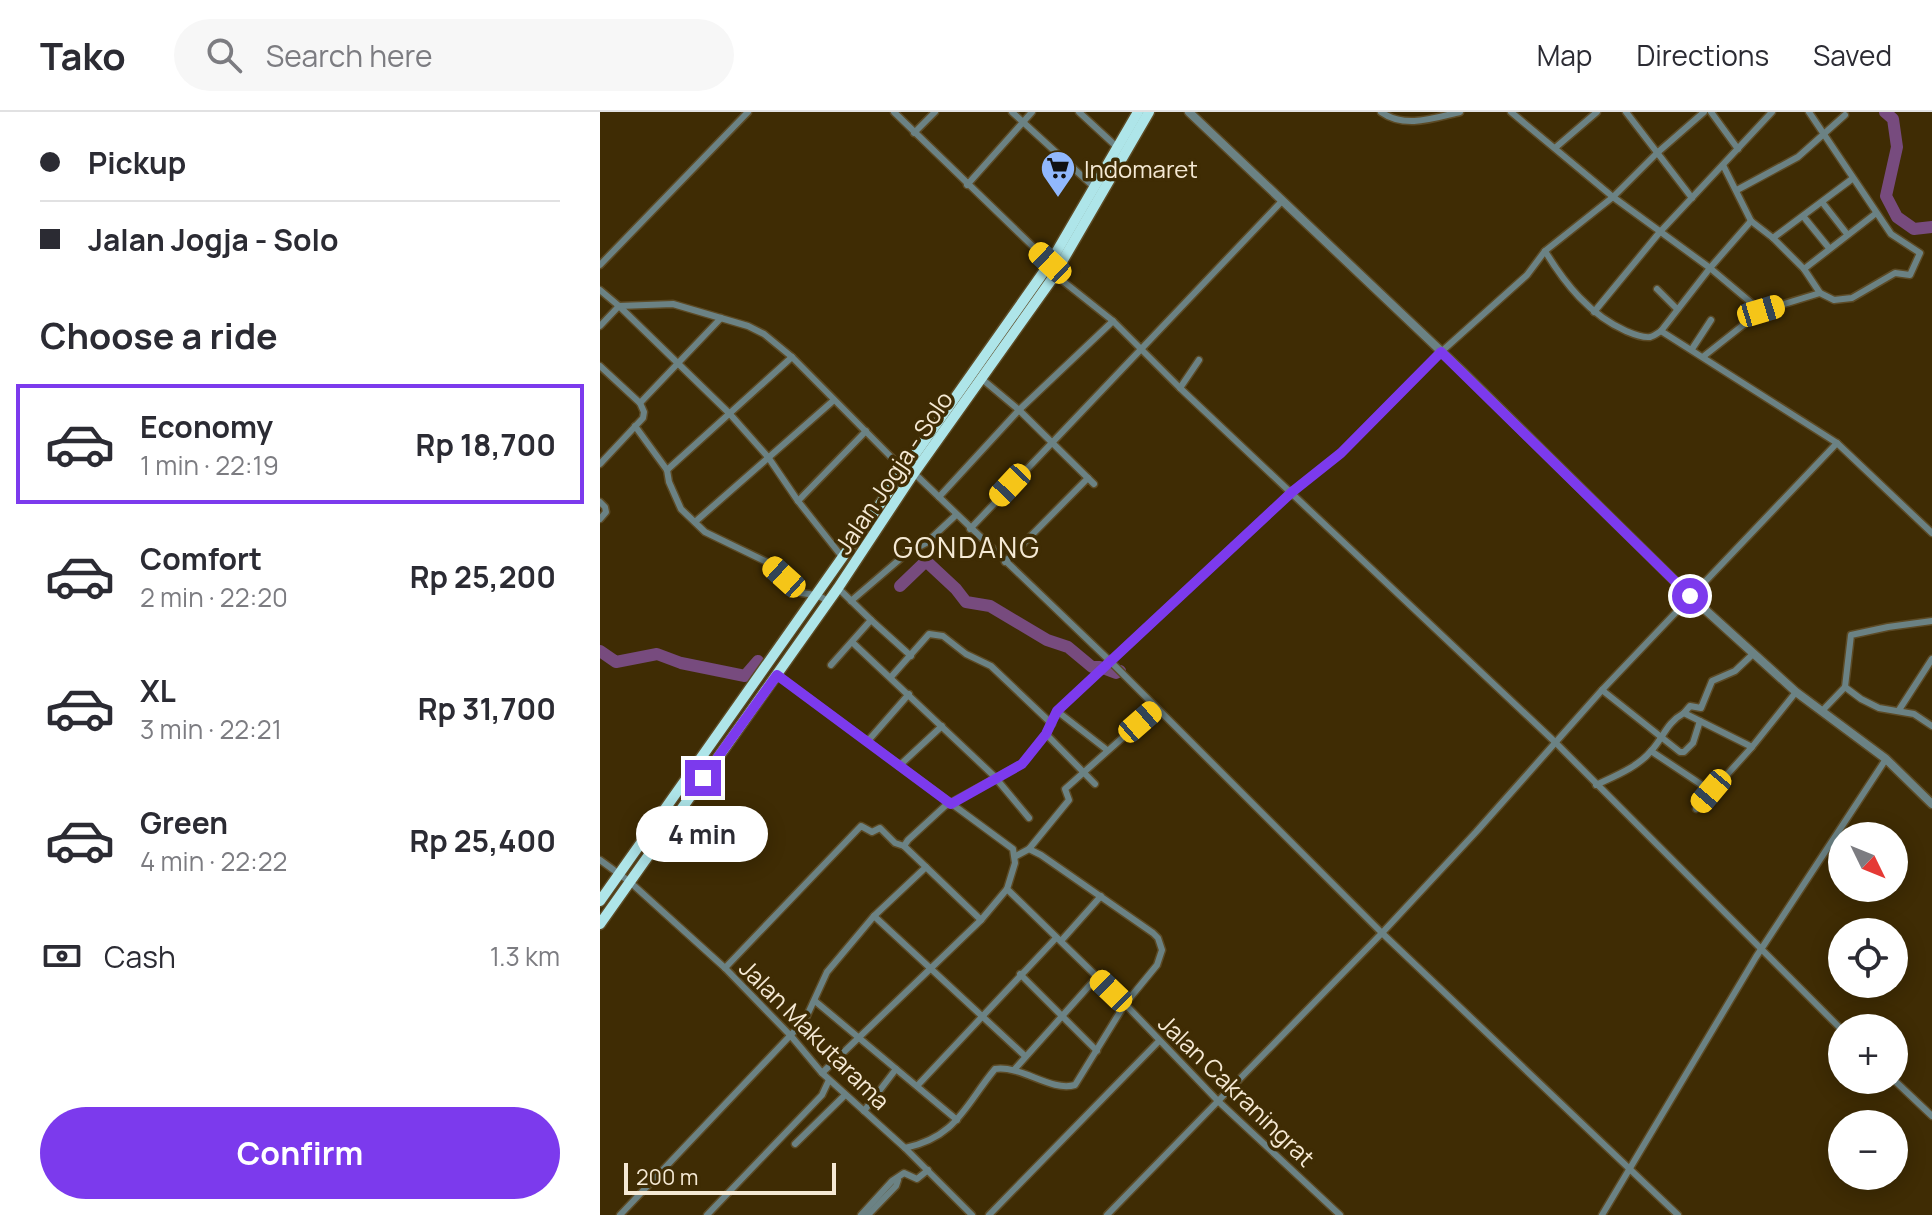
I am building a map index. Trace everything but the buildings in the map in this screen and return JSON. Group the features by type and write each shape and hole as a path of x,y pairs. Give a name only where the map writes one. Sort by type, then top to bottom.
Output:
{"highway":[{"name":"Jalan Jogja - Solo","path":"600,924 838,588 909,472 1052,269 1094,187 1138,112"},
{"name":"Jalan Jogja - Solo","path":"600,901 843,558 982,379 1149,112"}],"street":[{"path":"600,265 748,112"},
{"path":"894,112 1052,269 1113,321 1555,742 1828,1016"},
{"path":"914,133 935,112"},
{"path":"1012,112 1094,187"},
{"path":"967,185 1032,112"},
{"path":"1079,112 1118,148"},
{"path":"1189,112 1441,352 1690,596 1796,692 1886,759 1932,804"},
{"path":"1381,112 1402,121 1416,121 1460,112"},
{"path":"1555,148 1597,112"},
{"path":"1626,112 1692,198"},
{"path":"904,846 945,806 1022,764 1046,734 1057,711 1292,492 1341,453 1441,352 1527,275 1545,251 1613,197 1704,112"},
{"path":"1711,112 1738,149"},
{"path":"1594,312 1659,233 1772,112"},
{"path":"1723,165 1751,221 1804,269 1820,293 1834,300 1852,298 1895,273 1910,275 1920,253 1891,234 1875,214 1809,112"},
{"path":"1516,114 1613,197 1710,268 1761,311"},
{"path":"1737,190 1798,157 1845,115"},
{"path":"1773,238 1852,179"},
{"path":"970,529 1282,201"},
{"path":"1822,202 1847,234"},
{"path":"1804,269 1875,214"},
{"path":"1803,216 1829,248"},
{"path":"1545,251 1569,287 1594,312 1617,327 1651,337 1661,331 1751,221"},
{"path":"1657,289 1677,309"},
{"path":"600,290 729,413 768,457 843,558"},
{"path":"1704,356 1761,311 1820,293"},
{"path":"600,326 619,306 673,304 748,326 764,334 792,357 1110,661 1382,933 1678,1215"},
{"path":"640,403 721,318"},
{"path":"1692,349 1711,320"},
{"path":"939,497 1019,410 1113,321"},
{"path":"1661,331 1837,443 1932,533"},
{"path":"667,470 792,357"},
{"path":"1180,388 1199,360"},
{"path":"600,366 640,403 644,412 600,464"},
{"path":"982,379 1019,410 1091,481 1005,562"},
{"path":"695,522 834,400"},
{"path":"635,426 667,470 681,509 705,532 767,562 801,593 829,601"},
{"path":"798,501 866,431"},
{"path":"1107,1215 1382,933 1602,690 1837,443"},
{"path":"600,502 606,512 600,519"},
{"path":"851,601 907,553 921,547 956,515"},
{"path":"838,588 911,656"},
{"path":"831,665 871,620"},
{"path":"1822,711 1845,687 1851,635 1932,621"},
{"path":"891,677 929,634 943,636 966,654 995,669 1052,724"},
{"path":"852,642 996,779 1029,818"},
{"path":"1596,785 1622,773 1651,751 1674,718 1690,706 1701,708 1712,681 1735,671 1753,654"},
{"path":"1899,710 1932,659"},
{"path":"777,675 1000,838 1013,849 1016,856 1007,889 981,920 822,1073"},
{"path":"1845,687 1879,708 1914,714 1932,726"},
{"path":"1602,690 1680,752 1693,743 1700,721"},
{"path":"1696,809 1796,692"},
{"path":"867,742 909,694"},
{"path":"1016,856 1029,849 1069,800 1065,789 1156,708"},
{"path":"1057,711 1107,750"},
{"path":"1684,713 1752,747"},
{"path":"899,766 942,726"},
{"path":"1046,734 1095,784"},
{"path":"1651,751 1711,791"},
{"path":"1602,1215 1682,1076 1760,950 1886,759"},
{"path":"725,968 861,826 872,832 880,828 895,843 904,846 981,920"},
{"path":"905,1148 926,1144 957,1120 995,1069 1014,1070 1070,1087 1075,1085 1125,1004 1157,965 1162,950 1158,938 1029,849"},
{"name":"Jalan Makutarama","path":"600,860 630,882 725,968 822,1073 905,1148 972,1215"},
{"path":"620,1215 791,1036 805,1020 827,972 874,916 926,867"},
{"name":"Jalan Cakraningrat","path":"1007,889 1125,1004 1218,1101 1340,1215"},
{"path":"917,1086 1020,974 1101,896"},
{"path":"874,916 1025,1056"},
{"path":"1020,974 1097,1051"},
{"path":"1014,1070 1097,977"},
{"path":"815,1001 957,1120"},
{"path":"989,1215 1159,1041"},
{"path":"864,1111 896,1069"},
{"path":"707,1215 813,1105 829,1080"},
{"path":"1908,1093 1932,1116"},
{"path":"795,1144 845,1095"},
{"path":"868,1215 892,1181 898,1180 904,1173 917,1179 928,1170"},
{"path":"861,1215 882,1196"}],"waterway":[{"path":"1885,112 1893,119 1897,147 1886,196 1897,217 1914,229 1932,227"},
{"path":"900,586 926,561 966,602 990,606 1047,640 1068,647 1092,667 1116,673 1120,671"},
{"path":"600,651 616,662 657,654 681,663 745,676 758,661"}],"place":[{"name":"Indomaret","path":"1058,199"}],"district":[{"name":"GONDANG","path":"967,547"}],"route":[{"path":"703,778 777,675 951,804 1019,767 1046,734 1057,711 1292,492 1341,453 1441,352 1690,596"}]}
